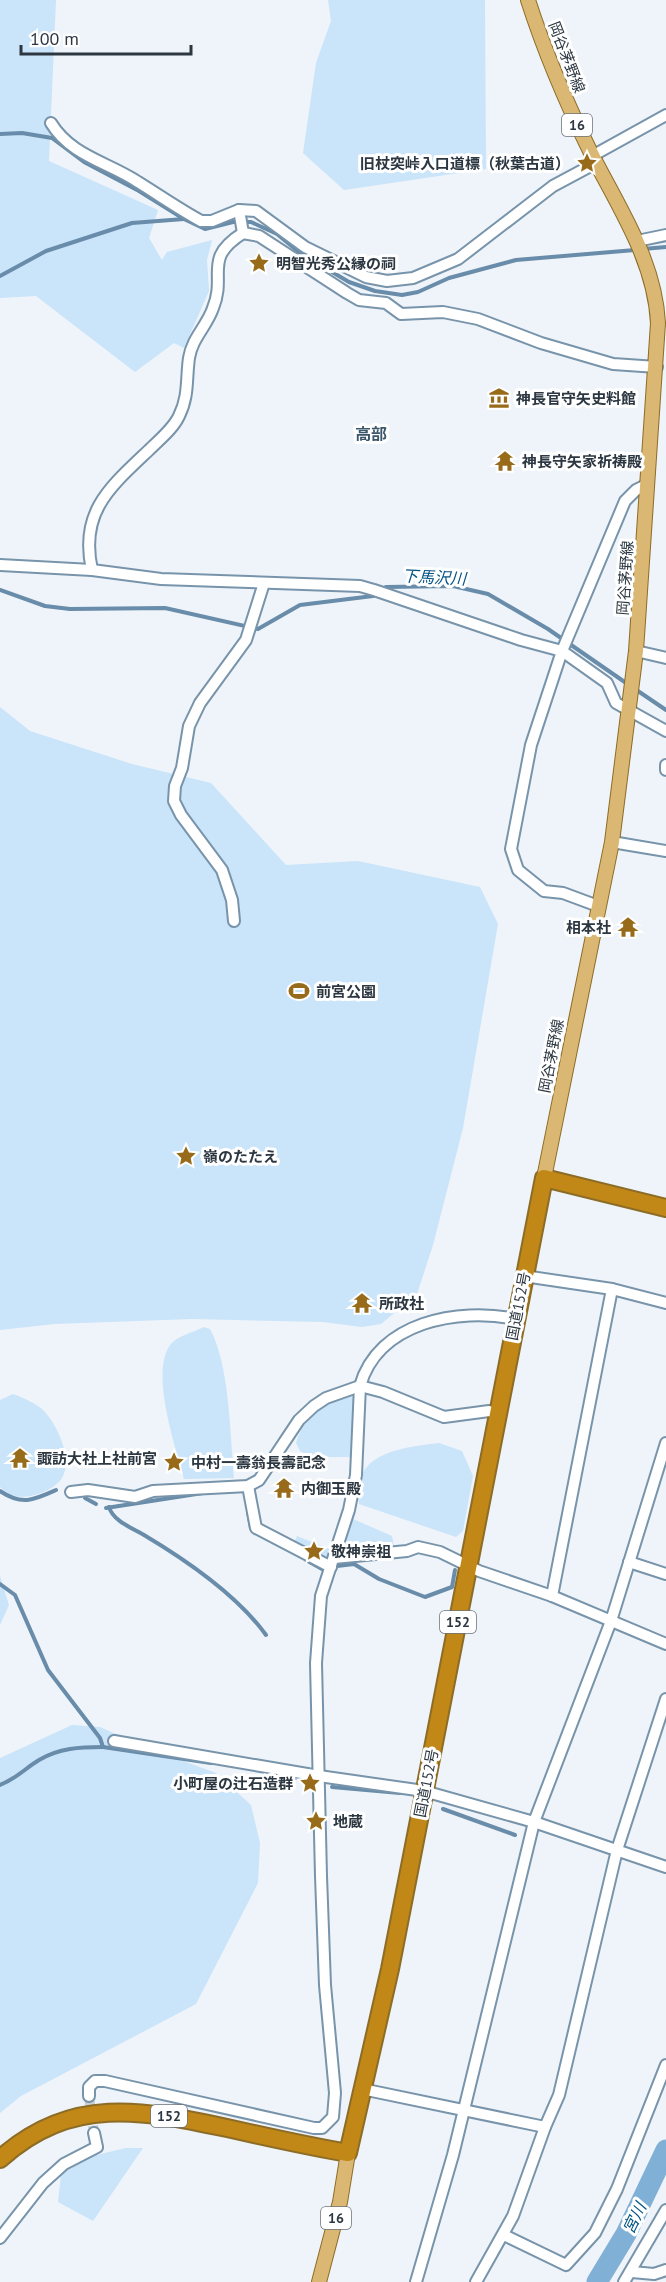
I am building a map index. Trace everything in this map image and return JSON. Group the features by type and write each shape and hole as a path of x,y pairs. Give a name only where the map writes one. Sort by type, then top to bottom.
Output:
{"highway":[{"path":"544,1178 666,1208"},
{"name":"国道152号","path":"348,2153 390,1969 469,1565 496,1413 544,1178"},
{"name":"152","path":"0,2159 19,2142 67,2118 107,2111 129,2111 176,2117 348,2153"}],"main road":[{"name":"岡谷茅野線","path":"528,0 571,113 639,247 652,281 658,311 657,367 636,651 612,842 544,1178"},
{"name":"16","path":"319,2282 340,2202 348,2153"}],"street":[{"path":"51,123 69,145 86,156 137,181 201,221 241,221 260,236 359,300 386,293 413,278 445,266 553,186 666,115"},
{"path":"92,570 87,551 95,508 178,419 189,386 189,357 195,338 213,309 218,286 216,268 220,255 231,241 241,221 256,211 305,248 366,277 386,293 401,314 443,312 478,319 541,343 613,364 657,367"},
{"path":"639,247 666,235"},
{"path":"598,906 564,893 544,891 518,870 511,849 531,745 563,649 626,501 636,490 648,484"},
{"path":"0,566 92,570 161,579 360,586 424,604 520,640 563,649 608,683 616,703 666,731"},
{"path":"234,921 232,900 222,870 181,815 174,801 174,786 182,768 189,726 200,703 232,661 248,632 264,583"},
{"path":"636,651 666,658"},
{"path":"666,765 666,770"},
{"path":"612,842 666,851"},
{"path":"524,1276 612,1289 666,1303"},
{"path":"552,1596 612,1289"},
{"path":"89,2096 89,2087 95,2082 105,2080 314,2128 322,2128 333,2117 335,2093 325,1985 316,1663 321,1596 356,1475 360,1386 364,1373 376,1353 389,1341 426,1322 486,1314 516,1319"},
{"path":"71,1492 88,1490 135,1497 153,1491 248,1486 259,1480 299,1420 314,1406 326,1398 360,1386 383,1392 444,1417 489,1411 496,1413"},
{"path":"416,2282 453,2155 534,1822 611,1622 666,1443"},
{"path":"248,1486 256,1528 332,1563 407,1551 418,1547 440,1552 479,1571 552,1596 666,1644"},
{"path":"629,1562 666,1574"},
{"path":"476,2282 513,2216 559,2095 617,1850 666,1699"},
{"path":"114,1741 319,1776 424,1791 534,1822 666,1867"},
{"path":"504,2235 566,2265 595,2233 644,2125 666,2065"},
{"path":"362,2089 545,2127"},
{"path":"0,2238 43,2183 64,2164 97,2147 94,2133"},
{"path":"624,2282 632,2272 666,2210"},
{"path":"632,2272 654,2274 666,2270"}],"shaded area":[{"path":"0,0 56,0 49,161 158,210 149,238 162,260 167,252 212,240 207,260 209,291 184,348 174,343 135,372 36,296 0,298"},
{"path":"328,0 485,0 486,169 344,190 303,153 316,63 331,21"},
{"path":"0,707 30,731 132,764 211,783 286,865 358,861 480,887 498,924 463,1128 433,1245 417,1294 381,1324 362,1327 323,1322 193,1319 54,1324 0,1330"},
{"path":"204,1327 210,1329 222,1362 228,1402 234,1478 184,1479 166,1410 163,1390 165,1356 174,1341"},
{"path":"13,1394 42,1409 58,1432 65,1451 65,1470 62,1478 53,1487 32,1496 18,1497 0,1487 0,1400"},
{"path":"357,1394 354,1457 310,1457 300,1451 296,1443 311,1416 327,1404"},
{"path":"439,1443 462,1451 473,1476 463,1531 456,1537 359,1504 359,1487 363,1473 371,1463 395,1451"},
{"path":"353,1519 392,1536 394,1547 341,1554 349,1521"},
{"path":"297,1536 329,1549 328,1560 294,1543"},
{"path":"0,1576 9,1605 0,1625"},
{"path":"72,1725 100,1727 145,1747 216,1773 251,1805 260,1843 258,1883 196,2004 21,2096 0,2113 0,1758"},
{"path":"126,2148 143,2148 93,2221 58,2202 61,2174 92,2156"}],"waterway":[{"path":"0,134 22,133 52,138 84,162 205,229 233,222 251,222 277,234 300,253 349,282 375,291 402,295 418,292 449,278 516,260 635,250"},
{"path":"0,276 46,251 132,223 184,219"},
{"path":"643,249 666,247"},
{"name":"下馬沢川","path":"0,590 45,606 70,609 165,608 258,629 300,605 373,596 386,587 453,586 488,594 548,629 629,685"},
{"name":"下馬沢川","path":"635,689 666,710"},
{"path":"0,1491 15,1499 28,1500 56,1490"},
{"path":"106,1508 203,1493"},
{"path":"85,1498 96,1504"},
{"path":"109,1507 119,1520 177,1556 226,1592 266,1635"},
{"path":"248,1512 251,1528"},
{"path":"306,1560 322,1569"},
{"path":"337,1566 354,1564 379,1579 425,1597 452,1587 455,1570"},
{"path":"0,1584 15,1595 48,1670 100,1738 103,1747 211,1763"},
{"path":"0,1785 54,1753 78,1748 103,1747"},
{"path":"292,1777 307,1780"},
{"path":"332,1787 400,1793"},
{"path":"443,1809 515,1835"},
{"name":"宮川","path":"597,2282 626,2234 666,2150"}],"tunnel":[{"path":"89,2096 94,2133"}],"place":[{"name":"旧杖突峠入口道標（秋葉古道）","path":"587,163"},
{"name":"明智光秀公縁の祠","path":"259,263"},
{"name":"神長官守矢史料館","path":"499,398"},
{"name":"神長守矢家祈祷殿","path":"505,461"},
{"name":"相本社","path":"628,927"},
{"name":"前宮公園","path":"299,991"},
{"name":"嶺のたたえ","path":"186,1156"},
{"name":"所政社","path":"362,1303"},
{"name":"諏訪大社上社前宮","path":"20,1458"},
{"name":"中村一壽翁長壽記念","path":"174,1462"},
{"name":"内御玉殿","path":"284,1488"},
{"name":"敬神崇祖","path":"314,1551"},
{"name":"小町屋の辻石造群","path":"310,1783"},
{"name":"地蔵","path":"316,1821"}],"district":[{"name":"高部","path":"371,434"}]}
